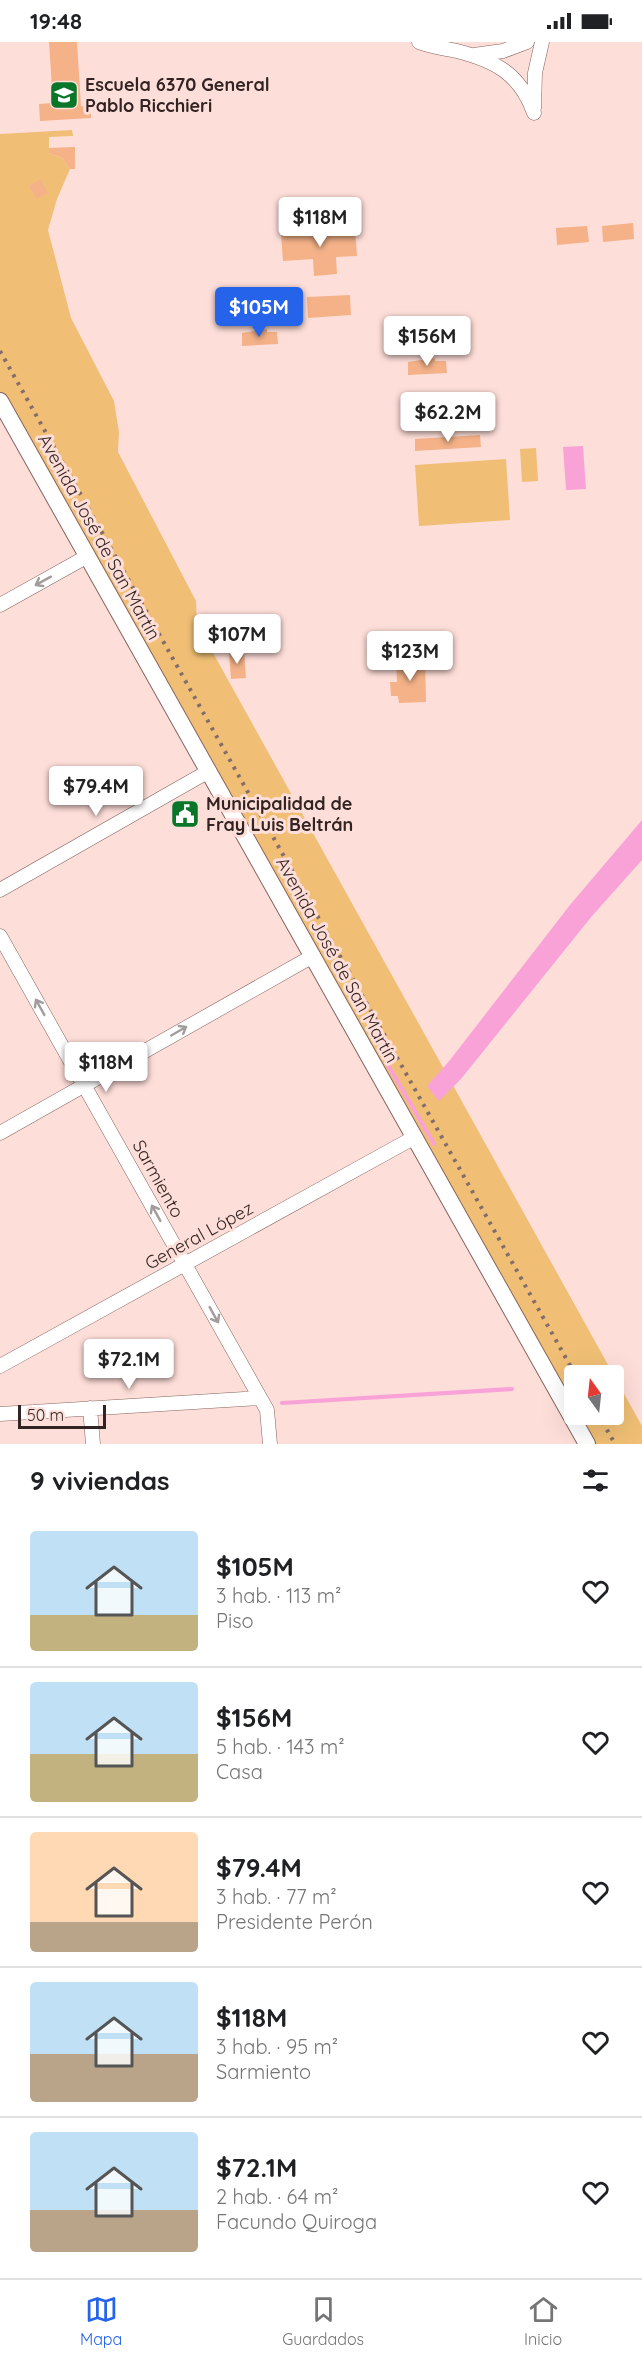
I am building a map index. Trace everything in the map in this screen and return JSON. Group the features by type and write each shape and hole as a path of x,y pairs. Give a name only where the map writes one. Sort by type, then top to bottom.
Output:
{"main road":[{"name":"Avenida José de San Martín","path":"0,401 587,1444"}],"street":[{"path":"419,42 491,62 514,76 527,95 534,113 535,73 542,42"},
{"path":"471,56 503,51 527,42"},
{"path":"0,605 87,557"},
{"path":"0,890 208,771"},
{"name":"Sarmiento","path":"0,936 267,1410 270,1444"},
{"path":"0,1132 313,956"},
{"name":"General López","path":"0,1366 415,1137"},
{"path":"0,1414 260,1398"},
{"path":"90,1408 93,1444"}],"shaded area":[{"path":"72,130 73,136 49,137 49,153 62,158 70,169 57,199 48,230 71,318 114,401 119,432 118,452 196,601 197,624 608,1365 564,1365 564,1403 0,401 0,134"},
{"path":"583,446 586,489 566,490 563,447"},
{"path":"536,448 538,481 522,482 520,449"},
{"path":"506,459 510,520 419,526 415,465"},
{"path":"642,820 642,860 592,916 461,1079 439,1101 427,1086 450,1060 570,905"},
{"path":"624,1394 642,1426 642,1444 587,1444 576,1425 624,1425"}],"building":[{"path":"49,42 77,42 81,106 91,106 91,118 40,121 39,104 53,103"},
{"path":"75,147 75,169 70,169 62,158 49,153 49,148"},
{"path":"40,179 48,193 37,199 29,186"},
{"path":"633,223 634,239 603,242 602,226"},
{"path":"587,226 589,242 557,245 556,228"},
{"path":"355,229 357,256 336,257 337,274 314,276 313,259 283,261 281,234"},
{"path":"350,295 351,315 308,318 307,297"},
{"path":"267,329 267,332 277,332 278,344 242,346 242,333"},
{"path":"435,358 435,361 446,361 447,373 408,375 408,362"},
{"path":"480,435 481,447 415,451 415,439"},
{"path":"244,651 246,678 231,679 229,652"},
{"path":"425,661 426,702 399,703 398,696 391,696 390,682 397,682 396,662"}],"waterway":[{"path":"388,1065 434,1144"},
{"path":"282,1403 512,1389"}],"railway":[{"path":"0,351 570,1365"},
{"path":"604,1425 615,1444"}],"place":[{"name":"Escuela 6370 General Pablo Ricchieri","path":"64,95"},
{"name":"Municipalidad de Fray Luis Beltrán","path":"185,814"}]}
